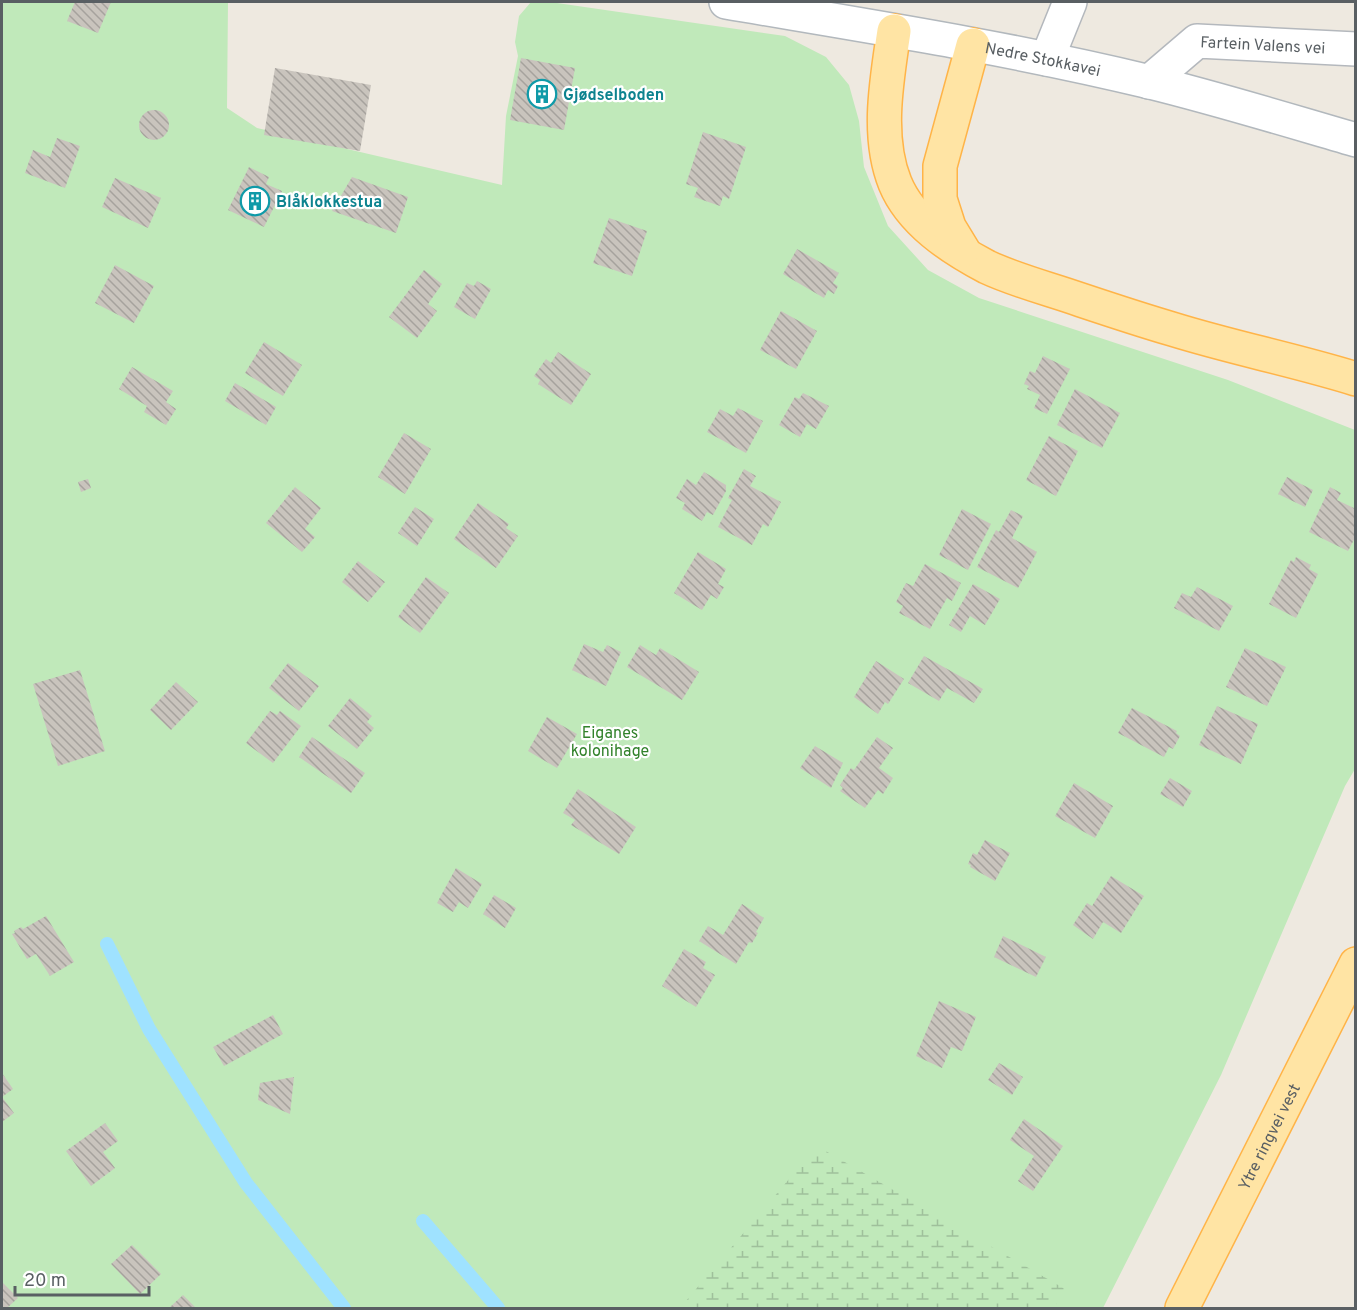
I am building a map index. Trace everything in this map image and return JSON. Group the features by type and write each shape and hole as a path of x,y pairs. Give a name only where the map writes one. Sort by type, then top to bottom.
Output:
{"main road":[{"name":"Nedre Stokkavei","path":"726,2 1047,59 1149,82 1356,140"},
{"path":"1047,59 1070,2"},
{"path":"894,31 886,86 887,148 895,182 910,211 938,236 988,267 1018,279 1172,330 1308,385 1356,400"},
{"name":"Fartein Valens vei","path":"1149,82 1197,41 1356,49"},
{"path":"965,254 949,227 940,199 940,166 973,45"},
{"path":"1172,330 1356,379"},
{"name":"Ytre ringvei vest","path":"1182,1308 1356,964"}],"green space":[{"name":"Eiganes kolonihage","path":"2,2 228,2 227,108 257,128 502,185 506,116 518,56 515,42 519,16 531,2 550,2 785,36 826,57 849,85 859,121 864,167 888,226 928,270 979,298 1228,380 1355,430 1355,769 1345,786 1221,1075 1103,1308 2,1308"},
{"path":"817,1146 1065,1289 1054,1308 680,1308"}],"building":[{"path":"75,2 111,2 98,33 67,21"},
{"name":"Gjødselboden","path":"521,58 575,68 564,130 510,120"},
{"path":"275,68 371,85 360,151 264,135"},
{"path":"154,110 160,111 168,119 168,131 160,139 154,140 148,139 140,131 139,125 140,119 148,111"},
{"path":"703,132 746,147 729,199 723,196 720,206 694,197 698,188 686,184"},
{"path":"57,138 80,146 65,188 25,173 33,150 50,157"},
{"name":"Blåklokkestua","path":"249,167 269,177 266,184 282,191 264,227 228,210"},
{"path":"352,177 408,197 396,233 332,211"},
{"path":"115,178 161,198 148,228 102,207"},
{"path":"609,218 647,231 632,276 593,263"},
{"path":"797,249 839,273 833,283 838,286 834,294 828,290 824,298 783,274"},
{"path":"115,265 154,286 134,323 95,303"},
{"path":"424,270 442,284 428,304 437,311 417,338 389,317"},
{"path":"477,281 491,289 475,319 454,307 467,283 474,286"},
{"path":"781,311 817,331 796,369 760,350"},
{"path":"264,342 302,365 283,396 245,373"},
{"path":"558,352 591,374 571,405 538,384 540,380 534,376 546,359 551,363"},
{"path":"1043,356 1070,369 1047,414 1034,408 1040,395 1027,389 1029,386 1024,384 1030,371 1035,373"},
{"path":"132,367 173,391 166,402 176,409 166,425 144,412 147,406 119,389"},
{"path":"235,383 276,407 266,425 225,401"},
{"path":"1075,389 1120,413 1102,448 1057,425"},
{"path":"803,393 829,406 816,429 807,424 800,437 779,425 795,397 799,399"},
{"path":"738,408 763,421 746,453 707,432 720,409 733,416"},
{"path":"404,433 431,449 405,494 378,477"},
{"path":"1049,436 1078,451 1056,496 1026,480"},
{"path":"744,469 756,476 750,486 781,502 768,527 763,524 752,545 718,527 732,500 728,498"},
{"path":"704,472 726,485 726,491 713,515 707,512 702,521 682,509 685,503 676,498 687,479 696,485"},
{"path":"1287,477 1313,490 1305,507 1278,494"},
{"path":"88,479 91,488 81,492 78,482"},
{"path":"295,487 321,508 305,529 315,537 302,552 266,523"},
{"path":"1330,487 1341,493 1337,500 1356,509 1356,536 1348,551 1309,532"},
{"path":"478,503 509,524 506,528 518,536 496,568 454,539"},
{"path":"415,507 434,519 417,546 398,533"},
{"path":"962,509 991,524 968,570 939,555"},
{"path":"1011,510 1023,516 1012,538 1037,552 1018,588 977,567 996,530 999,532"},
{"path":"698,552 726,569 718,584 724,587 717,599 711,595 702,610 674,593"},
{"path":"1296,557 1311,565 1309,569 1318,574 1296,618 1269,604 1291,560 1294,562"},
{"path":"358,561 385,582 368,602 342,582"},
{"path":"925,564 961,583 952,601 947,598 930,629 899,613 903,606 896,602 906,583 913,586"},
{"path":"426,577 449,593 420,633 398,617"},
{"path":"973,584 1000,599 985,625 970,616 961,632 949,625"},
{"path":"1197,587 1233,606 1219,631 1174,608 1182,593 1191,597"},
{"path":"584,644 603,652 607,645 621,652 606,686 572,670"},
{"path":"640,645 656,655 660,648 699,672 682,700 627,667"},
{"path":"1245,648 1286,667 1267,706 1226,687"},
{"path":"924,656 983,689 974,703 947,688 939,701 908,683"},
{"path":"876,661 904,679 888,704 885,702 878,714 854,697"},
{"path":"288,663 319,686 299,711 269,688"},
{"path":"80,670 105,751 58,766 33,684"},
{"path":"176,682 198,702 171,730 150,710"},
{"path":"350,698 372,716 367,722 374,728 357,749 328,726"},
{"path":"1217,706 1258,724 1241,764 1199,745"},
{"path":"1132,708 1177,731 1176,733 1180,736 1173,749 1169,747 1164,757 1118,733"},
{"path":"270,711 277,715 280,711 301,726 273,763 246,743"},
{"path":"547,717 577,734 557,768 528,751"},
{"path":"312,737 365,773 351,793 299,757"},
{"path":"877,737 893,748 879,768 893,778 883,794 878,790 865,808 840,791 843,788 840,785 851,768 854,770"},
{"path":"815,746 843,763 831,788 800,768"},
{"path":"1170,778 1192,791 1183,807 1160,794"},
{"path":"1074,783 1113,806 1095,838 1055,816"},
{"path":"578,789 636,827 619,854 571,825 575,820 563,813"},
{"path":"985,840 1010,853 995,881 968,864 973,853 977,855"},
{"path":"456,868 482,884 468,908 459,902 453,912 437,903"},
{"path":"1111,876 1144,896 1121,933 1103,922 1093,939 1073,925 1087,903 1092,906"},
{"path":"494,895 516,908 505,928 483,914"},
{"path":"742,904 764,918 752,943 749,942 736,964 699,941 708,926 723,935"},
{"path":"46,916 74,962 50,976 36,954 27,959 12,934 21,927 23,929"},
{"path":"1003,936 1046,957 1036,977 994,957"},
{"path":"684,949 706,962 703,968 715,975 696,1007 662,986"},
{"path":"939,1001 976,1017 962,1051 951,1047 942,1068 916,1056"},
{"path":"273,1015 283,1034 224,1066 213,1047"},
{"path":"999,1063 1023,1077 1012,1095 988,1080"},
{"path":"2,1073 13,1089 2,1097"},
{"path":"294,1077 290,1114 258,1100 260,1083"},
{"path":"2,1097 14,1113 2,1122"},
{"path":"1024,1119 1063,1146 1033,1191 1018,1181 1034,1156 1010,1140"},
{"path":"105,1123 118,1141 103,1152 115,1168 91,1186 66,1151"},
{"path":"132,1245 161,1274 140,1294 111,1264"},
{"path":"2,1282 18,1298 7,1308 2,1308"},
{"path":"183,1295 196,1308 169,1308"}],"waterway":[{"path":"107,944 149,1029 246,1183 344,1308"},
{"path":"423,1221 498,1308"}],"place":[{"name":"Gjødselboden","path":"542,94"},
{"name":"Blåklokkestua","path":"255,201"}]}
